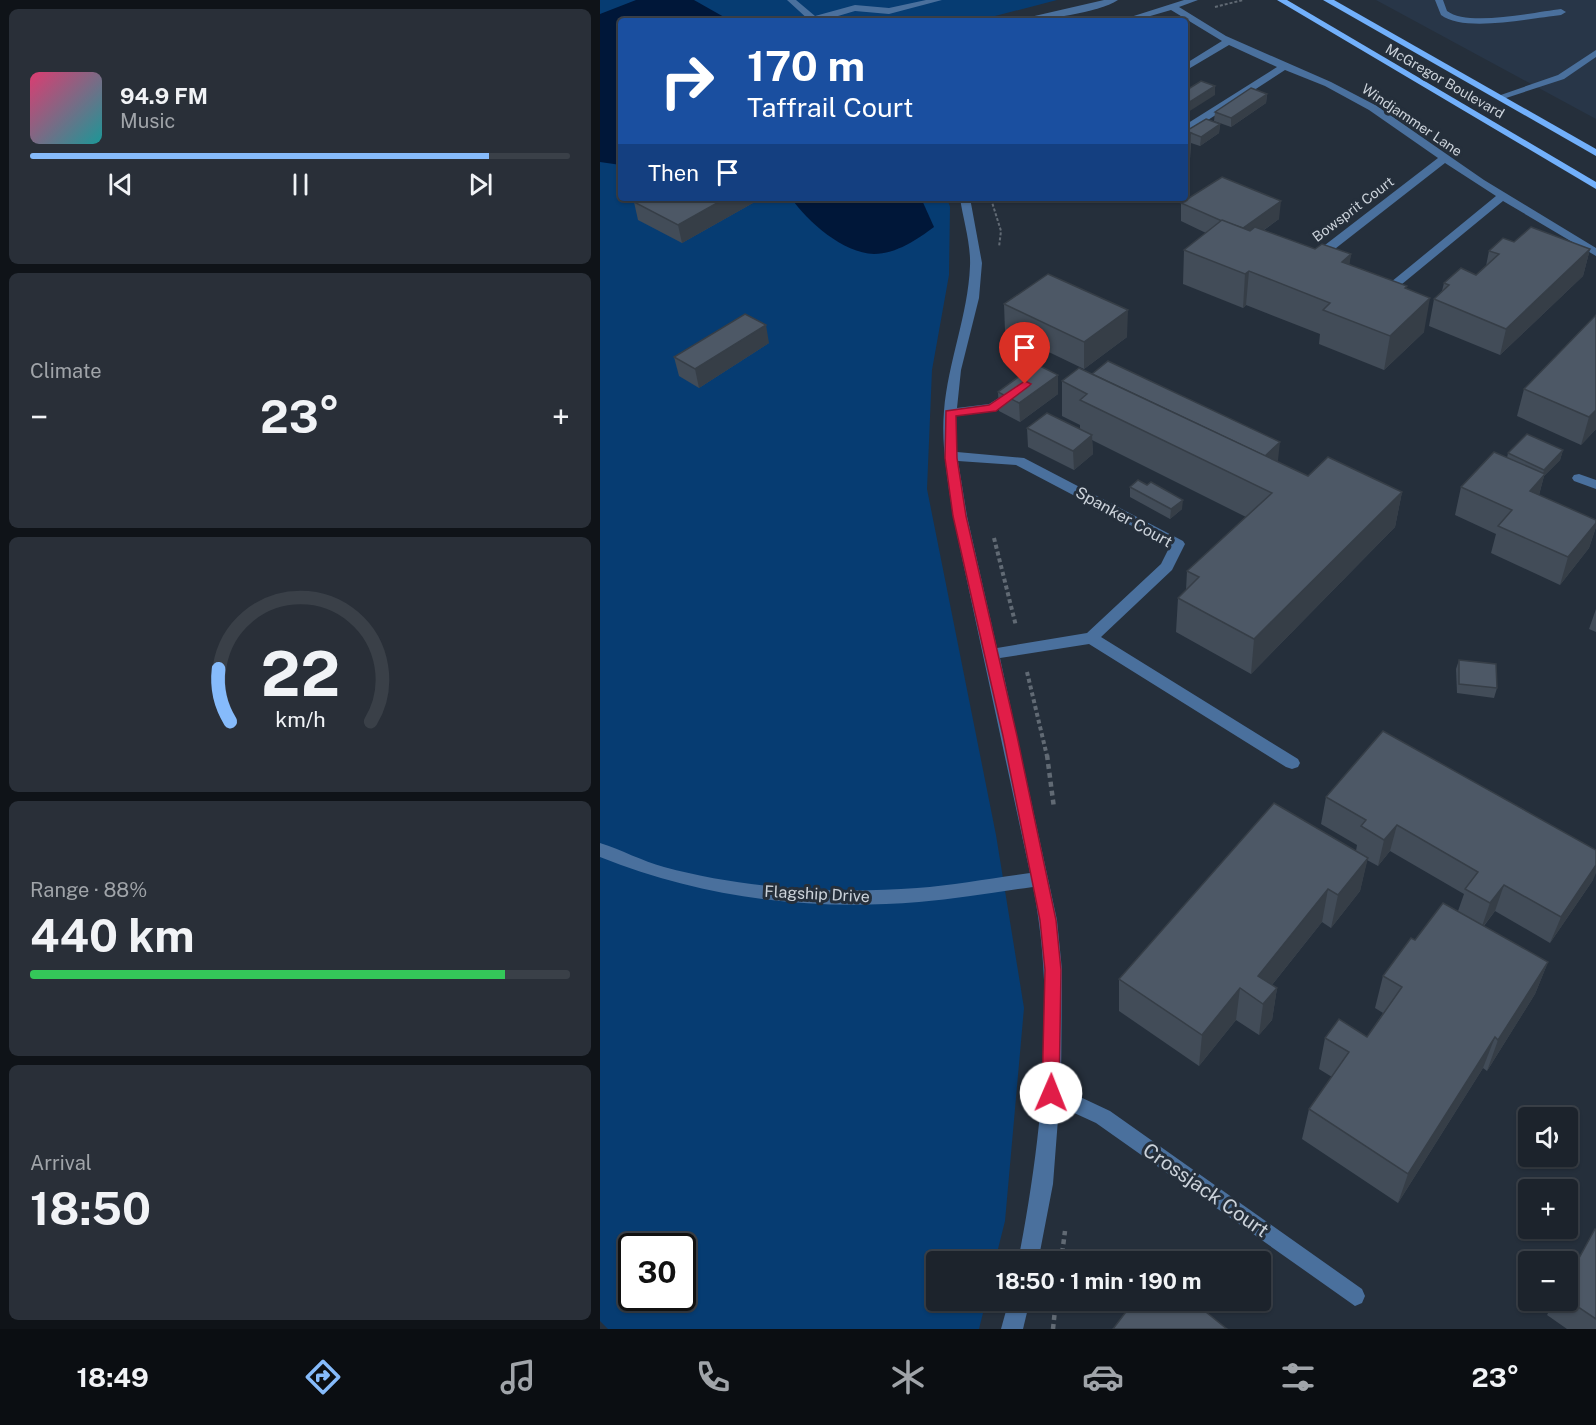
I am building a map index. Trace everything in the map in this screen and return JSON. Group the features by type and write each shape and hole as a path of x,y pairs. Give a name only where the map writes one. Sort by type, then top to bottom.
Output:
{"main road":[{"name":"McGregor Boulevard","path":"1281,0 1596,186"},
{"name":"McGregor Boulevard","path":"1327,0 1596,153"}],"street":[{"path":"791,0 812,18"},
{"path":"820,18 858,4 889,10 938,0"},
{"path":"1034,18 1078,10 1114,0"},
{"path":"1134,18 1194,0"},
{"path":"1439,0 1440,8 1446,15 1467,20 1561,12"},
{"name":"Windjammer Lane","path":"1173,7 1230,41 1328,84 1366,104 1503,196 1596,253"},
{"path":"1188,66 1230,41"},
{"path":"1500,97 1561,77 1596,53"},
{"path":"1188,127 1285,66"},
{"name":"Bowsprit Court","path":"1327,261 1316,256 1445,158"},
{"path":"1370,279 1392,287 1503,196"},
{"path":"966,201 976,263 973,298 955,370 950,413 951,456 960,516 1048,920 1053,970 1051,1093 1043,1184 1030,1251"},
{"path":"950,413 992,408 1025,384"},
{"name":"Spanker Court","path":"951,456 1018,461 1178,544 1167,567 1091,638"},
{"path":"1579,478 1596,484"},
{"path":"991,654 1091,638 1292,763"},
{"name":"Flagship Drive","path":"600,850 661,873 704,883 752,890 851,897 944,892 1039,879"},
{"name":"Crossjack Court","path":"1051,1093 1103,1117 1355,1296"},
{"path":"1012,1329 1017,1311"}],"path":[{"path":"1053,1329 1055,1311"}],"shaded area":[{"path":"600,0 1057,0 988,18 618,18 618,201 948,201 950,207 949,275 932,370 927,489 996,835 1024,1008 1005,1221 998,1251 926,1251 926,1311 984,1311 979,1329 608,1329 600,1321"},
{"path":"636,0 694,0 724,18 618,18 618,165 600,162 600,14"},
{"path":"1376,0 1596,0 1596,119"},
{"path":"793,201 922,201 934,227 898,249 874,254 850,248 827,235"}],"building":[{"path":"1201,81 1215,86 1188,103 1188,89"},
{"path":"1251,88 1267,94 1231,118 1215,112"},
{"path":"1206,119 1220,124 1201,137 1188,130"},
{"path":"1222,177 1281,201 1243,228 1181,203 1188,201 1188,199"},
{"path":"636,201 721,201 678,225 634,202"},
{"path":"1222,220 1250,231 1255,227 1315,249 1322,244 1351,254 1342,262 1407,286 1405,288 1430,298 1390,336 1323,310 1330,303 1249,271 1245,274 1184,250"},
{"path":"1531,227 1590,249 1506,329 1434,299 1449,285 1444,283 1461,268 1476,275 1499,254 1489,251 1503,238 1514,242"},
{"path":"1048,274 1128,310 1084,342 1004,304"},
{"path":"745,314 766,325 695,369 674,357"},
{"path":"1596,315 1596,410 1589,417 1524,389"},
{"path":"1108,361 1280,442 1265,456 1092,374"},
{"path":"1036,364 1058,375 1019,403 998,392"},
{"path":"1079,368 1308,476 1328,457 1402,492 1254,639 1178,598 1199,577 1187,571 1272,493 1080,400 1087,394 1062,381"},
{"path":"1047,413 1092,435 1073,451 1027,428"},
{"path":"1527,434 1563,450 1544,470 1508,453"},
{"path":"1494,452 1545,474 1530,491 1596,520 1596,523 1568,557 1498,526 1512,510 1461,487"},
{"path":"1138,480 1147,485 1151,482 1183,500 1171,509 1130,487"},
{"path":"1459,660 1496,664 1497,688 1459,684"},
{"path":"1383,731 1596,850 1596,865 1561,917 1504,885 1490,903 1465,889 1478,872 1397,825 1384,840 1361,826 1366,820 1326,797"},
{"path":"1274,803 1368,858 1338,895 1328,889 1258,976 1277,988 1263,1004 1240,988 1202,1035 1119,979"},
{"path":"1443,903 1548,962 1498,1040 1495,1037 1408,1174 1309,1109 1349,1052 1325,1038 1339,1019 1367,1037 1402,987 1383,976 1411,938 1415,940"},
{"path":"1595,1229 1596,1319 1578,1307 1578,1260"},
{"path":"1127,1311 1205,1311 1227,1329 1113,1329"}],"route":[{"path":"1025,384 992,408 950,413 951,458 960,516 1010,736 1048,920 1053,970 1051,1093"}]}
